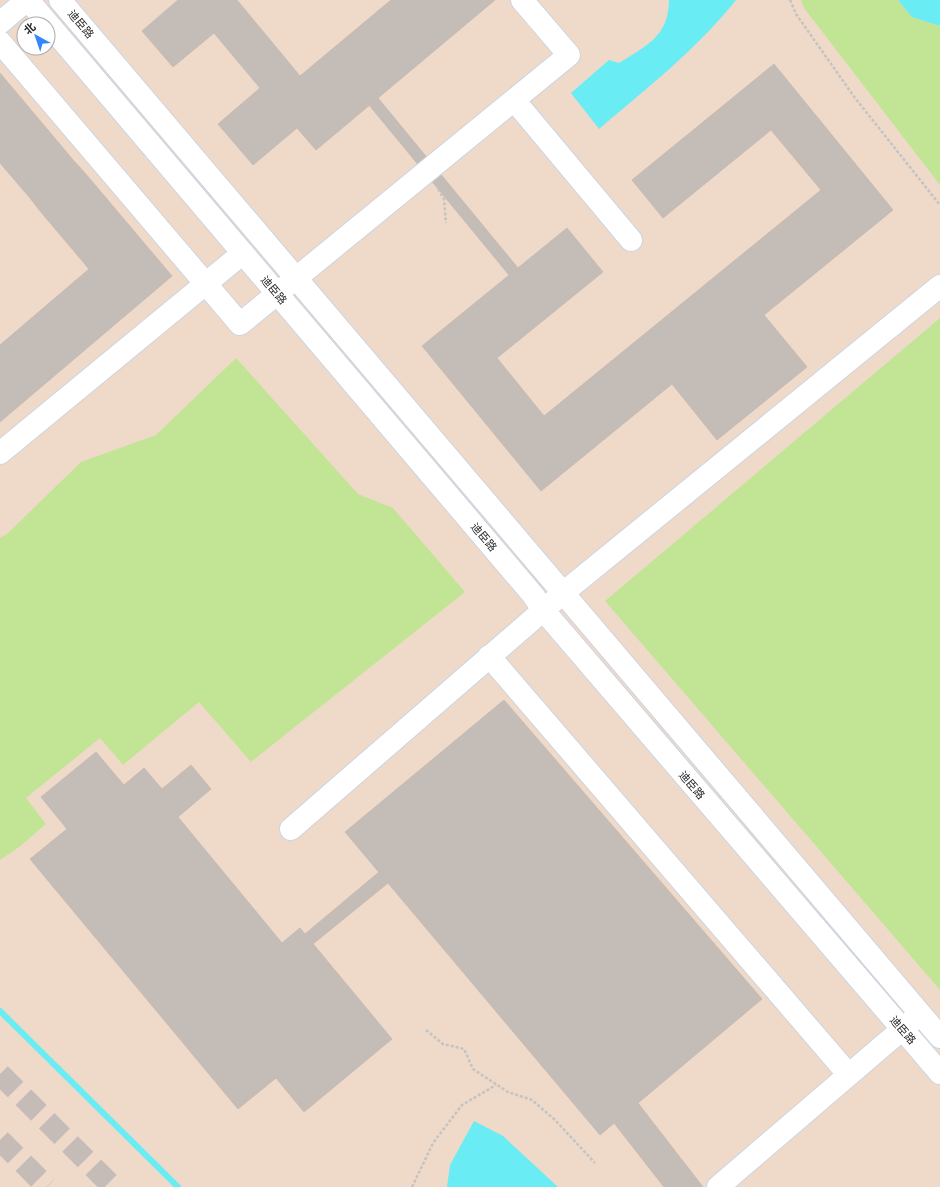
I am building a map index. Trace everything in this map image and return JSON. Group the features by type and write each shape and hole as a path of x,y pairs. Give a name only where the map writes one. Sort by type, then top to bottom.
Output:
{"street":[{"path":"0,23 28,0"},
{"name":"迪臣路","path":"28,0 533,595 544,612 940,1073"},
{"name":"迪臣路","path":"60,0 940,1037"},
{"path":"0,42 240,324 569,55 522,0"},
{"path":"514,100 631,240"},
{"path":"0,453 243,253"},
{"path":"291,829 489,656 544,612 563,593 940,286"},
{"path":"489,656 849,1074"},
{"path":"718,1187 920,1014"}],"path":[{"path":"790,0 796,14 855,98 940,205"},
{"path":"428,169 444,199 446,223"},
{"path":"426,1030 444,1044 464,1049 473,1070 508,1092 532,1100 555,1120 595,1164"},
{"path":"412,1187 433,1143 462,1105 496,1085"}],"shaded area":[{"path":"0,0 940,0 940,1187 0,1187"}],"green space":[{"path":"801,0 898,0 912,17 940,26 940,185 804,8"},
{"path":"940,318 940,990 605,601"},
{"path":"236,358 358,494 393,508 465,592 251,762 199,702 123,765 100,738 26,798 46,824 19,847 0,860 0,538 8,533 81,462 156,435"}],"water":[{"path":"669,0 736,0 688,52 599,129 571,93 609,60 619,63 654,39 665,23"},
{"path":"898,0 940,0 940,26 912,17"},
{"path":"474,1121 503,1136 558,1187 447,1187 450,1165"}],"building":[{"path":"178,0 237,0 300,76 391,0 495,0 316,150 297,128 253,165 218,124 260,88 214,33 173,67 142,31"},
{"path":"774,64 893,210 764,315 807,367 717,440 672,384 541,491 422,346 567,228 603,272 497,358 544,416 821,190 771,130 663,218 632,180"},
{"path":"0,73 74,161 30,198 0,163"},
{"path":"378,98 518,268 509,275 369,105"},
{"path":"74,161 85,173 40,211 30,198"},
{"path":"85,173 172,276 0,422 0,345 89,269 40,211"},
{"path":"504,700 762,999 600,1135 345,832"},
{"path":"96,752 124,785 144,768 162,789 191,765 211,789 178,817 282,943 300,928 392,1039 304,1112 276,1078 238,1109 30,859 67,829 41,797"},
{"path":"379,872 388,883 313,944 305,934"},
{"path":"638,1103 703,1187 664,1187 614,1123"}],"waterway":[{"path":"0,1011 178,1187"}],"tunnel":[{"path":"0,1074 113,1187"},
{"path":"0,1140 47,1187"}]}
